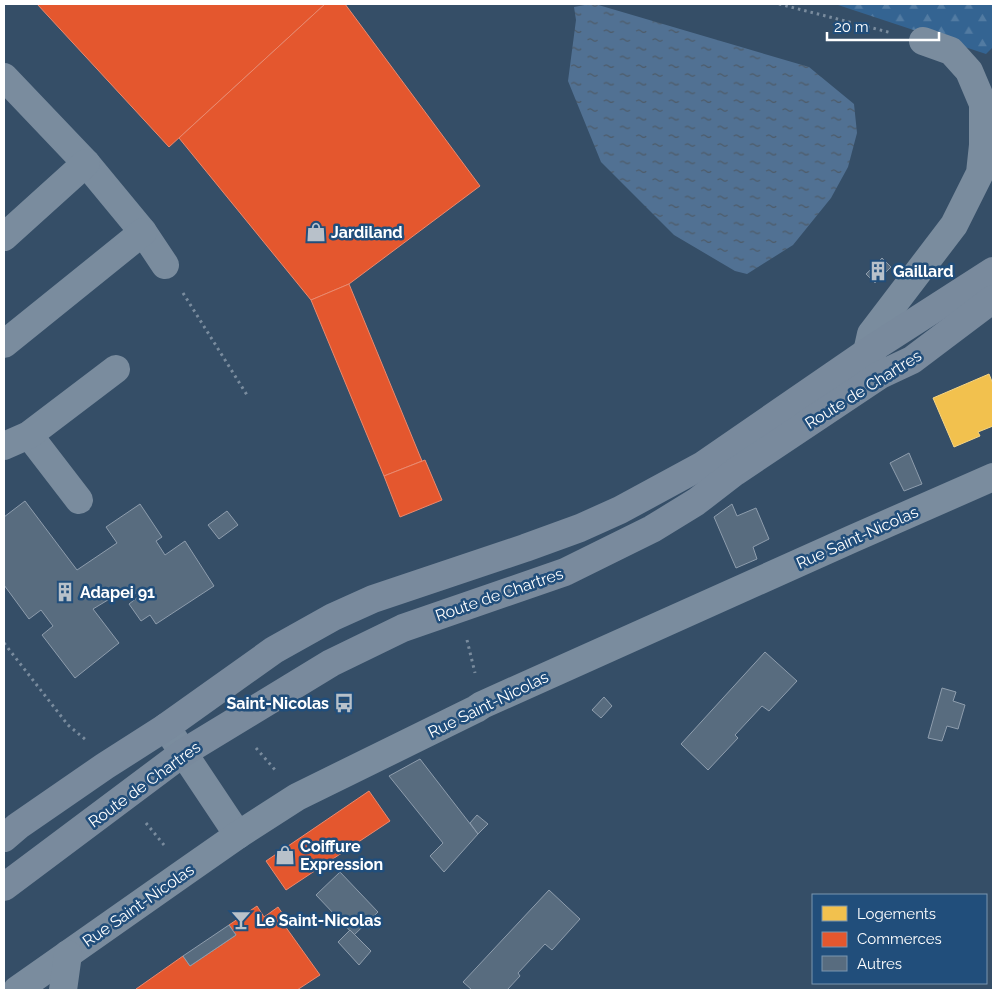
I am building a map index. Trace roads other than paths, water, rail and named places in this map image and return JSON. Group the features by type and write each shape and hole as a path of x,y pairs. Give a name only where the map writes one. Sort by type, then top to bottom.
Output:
{"main road":[{"name":"Route de Chartres","path":"4,887 184,753 331,663 403,628 565,572 652,529 696,502 993,270"},
{"name":"Route de Chartres","path":"4,838 18,826 166,727 274,650 332,617 373,599 580,528 629,506 874,363 912,360 993,299"}],"street":[{"path":"874,363 871,334 954,225 980,173 983,145 983,104 969,71 952,50 923,41"},
{"path":"4,76 86,163 143,232 165,265"},
{"path":"4,238 86,163"},
{"path":"4,344 143,232"},
{"path":"4,446 29,435 116,368"},
{"path":"29,435 79,500"},
{"name":"Rue Saint-Nicolas","path":"17,990 238,835 298,797 482,705 993,477"},
{"path":"166,727 238,835"},
{"path":"62,990 68,954"}],"water":[{"path":"590,4 809,67 854,104 857,133 848,167 831,198 793,245 747,274 735,271 674,235 601,162 568,81 576,20 574,7"}],"place":[{"name":"Jardiland","path":"316,232"},
{"name":"Gaillard","path":"878,271"},
{"name":"Adapei 91","path":"65,592"},
{"name":"Saint-Nicolas","path":"344,703"},
{"name":"Coiffure Expression","path":"285,855"},
{"name":"Le Saint-Nicolas","path":"241,920"}]}
